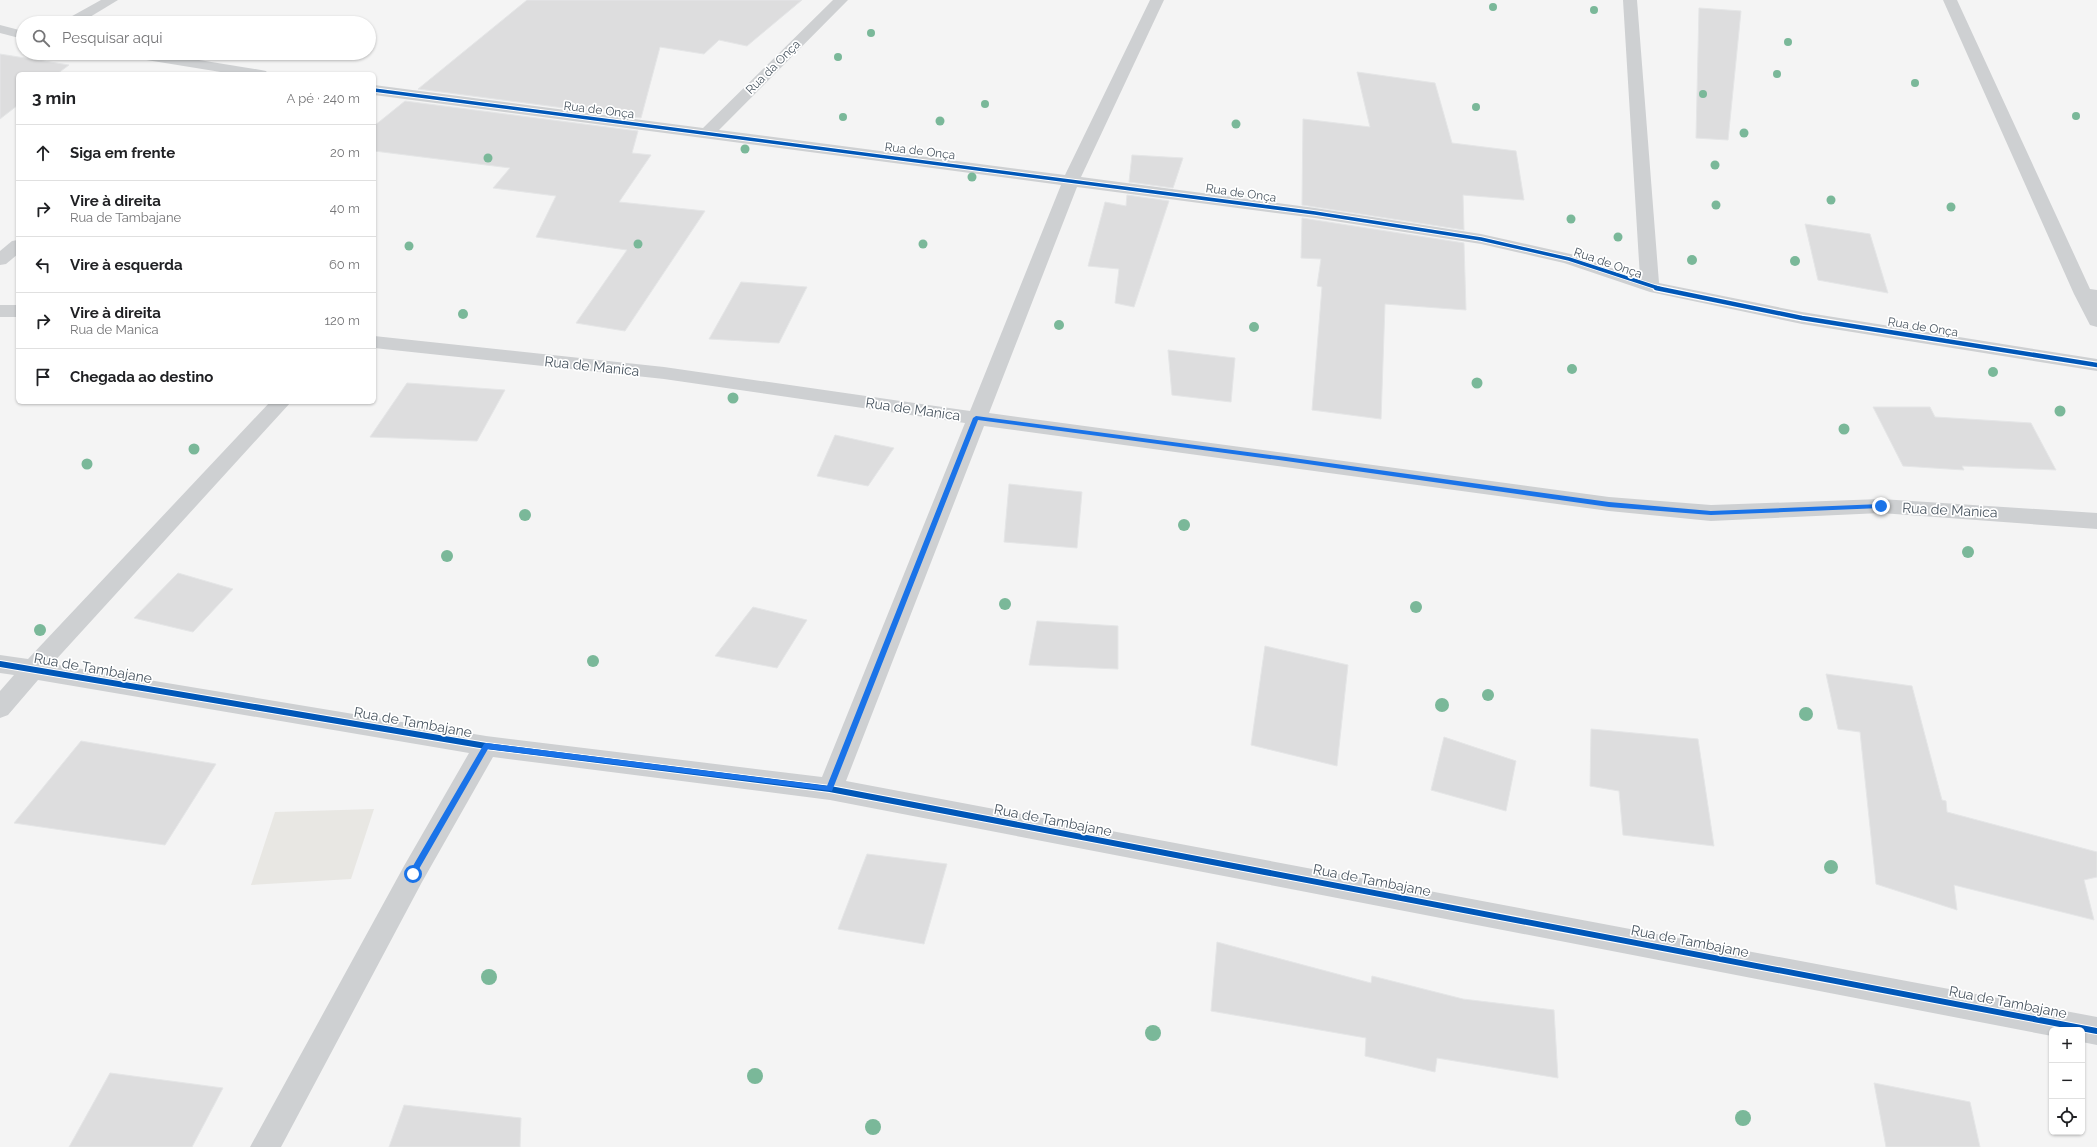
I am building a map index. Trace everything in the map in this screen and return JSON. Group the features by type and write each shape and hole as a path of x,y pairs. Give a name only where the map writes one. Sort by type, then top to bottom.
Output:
{"street":[{"path":"82,16 111,0"},
{"name":"Rua da Onça","path":"706,134 841,0"},
{"path":"830,789 1071,181 1157,0"},
{"path":"1630,0 1650,287"},
{"path":"1950,0 2090,295 2097,320"},
{"path":"0,29 16,33"},
{"path":"164,60 220,71 234,72"},
{"name":"Rua de Onça","path":"376,90 1315,213 1481,240 1569,259 1650,287 1802,318 2097,365"},
{"path":"0,260 16,247"},
{"path":"0,311 16,311"},
{"name":"Rua de Manica","path":"376,342 664,373 976,418 1609,504 1711,513 1881,506 2097,520"},
{"path":"0,708 32,670 279,404"},
{"name":"Rua de Tambajane","path":"0,664 486,746 830,789 2097,1031"},
{"path":"265,1147 413,874 486,746"}],"shaded area":[{"path":"374,809 351,879 251,885 275,812"}],"building":[{"path":"527,0 802,0 747,46 719,40 704,54 660,47 641,118 418,89"},
{"path":"1699,8 1741,11 1728,140 1696,138"},
{"path":"0,54 16,57 16,60 38,60 69,65 60,72 16,72 16,107 0,119"},
{"path":"1357,72 1435,83 1452,143 1516,151 1524,200 1463,195 1464,230 1302,205 1303,119 1370,127"},
{"path":"405,101 638,131 632,153 651,155 619,202 705,211 625,331 576,323 627,250 536,237 556,196 493,188 510,168 376,151 376,124"},
{"path":"1132,155 1183,158 1173,188 1129,182"},
{"path":"1127,195 1169,201 1134,307 1115,303 1119,269 1088,266 1105,202 1126,206"},
{"path":"1302,218 1464,243 1466,310 1385,304 1381,419 1312,410 1322,287 1317,286 1321,259 1301,258"},
{"path":"1805,224 1870,234 1888,293 1818,280"},
{"path":"741,282 807,287 779,343 709,339"},
{"path":"1168,350 1235,358 1231,402 1172,395"},
{"path":"407,383 505,390 477,441 370,437"},
{"path":"1873,407 1930,407 1935,417 2031,423 2056,470 1962,466 1964,470 1903,466"},
{"path":"835,435 894,448 868,486 817,476"},
{"path":"1009,484 1082,492 1077,548 1004,542"},
{"path":"178,573 233,589 193,632 134,618"},
{"path":"753,607 807,620 777,668 715,656"},
{"path":"1037,621 1118,626 1118,669 1029,665"},
{"path":"1265,646 1348,665 1337,766 1251,745"},
{"path":"1826,674 1912,686 1942,800 1946,801 1947,812 2097,852 2097,877 2084,880 2094,920 1954,885 1957,910 1876,884 1860,732 1838,729"},
{"path":"1591,729 1698,739 1714,846 1623,835 1619,791 1590,786"},
{"path":"1444,737 1516,761 1506,811 1431,790"},
{"path":"81,741 216,764 165,845 14,823"},
{"path":"867,854 947,864 924,944 838,929"},
{"path":"1217,942 1371,983 1372,976 1463,999 1554,1010 1558,1078 1437,1058 1435,1072 1365,1056 1366,1038 1211,1011"},
{"path":"110,1073 223,1088 192,1147 69,1147"},
{"path":"1874,1083 1970,1102 1980,1147 1886,1147"},
{"path":"404,1105 521,1118 520,1147 389,1147"}],"cycle path":[{"path":"376,90 1315,213 1481,239 1569,259 1650,287 1802,318 2097,365"},
{"path":"0,664 486,746 830,789 2097,1031"}],"route":[{"path":"413,874 486,746 830,789 976,418 1609,504 1711,513 1881,506"}]}
